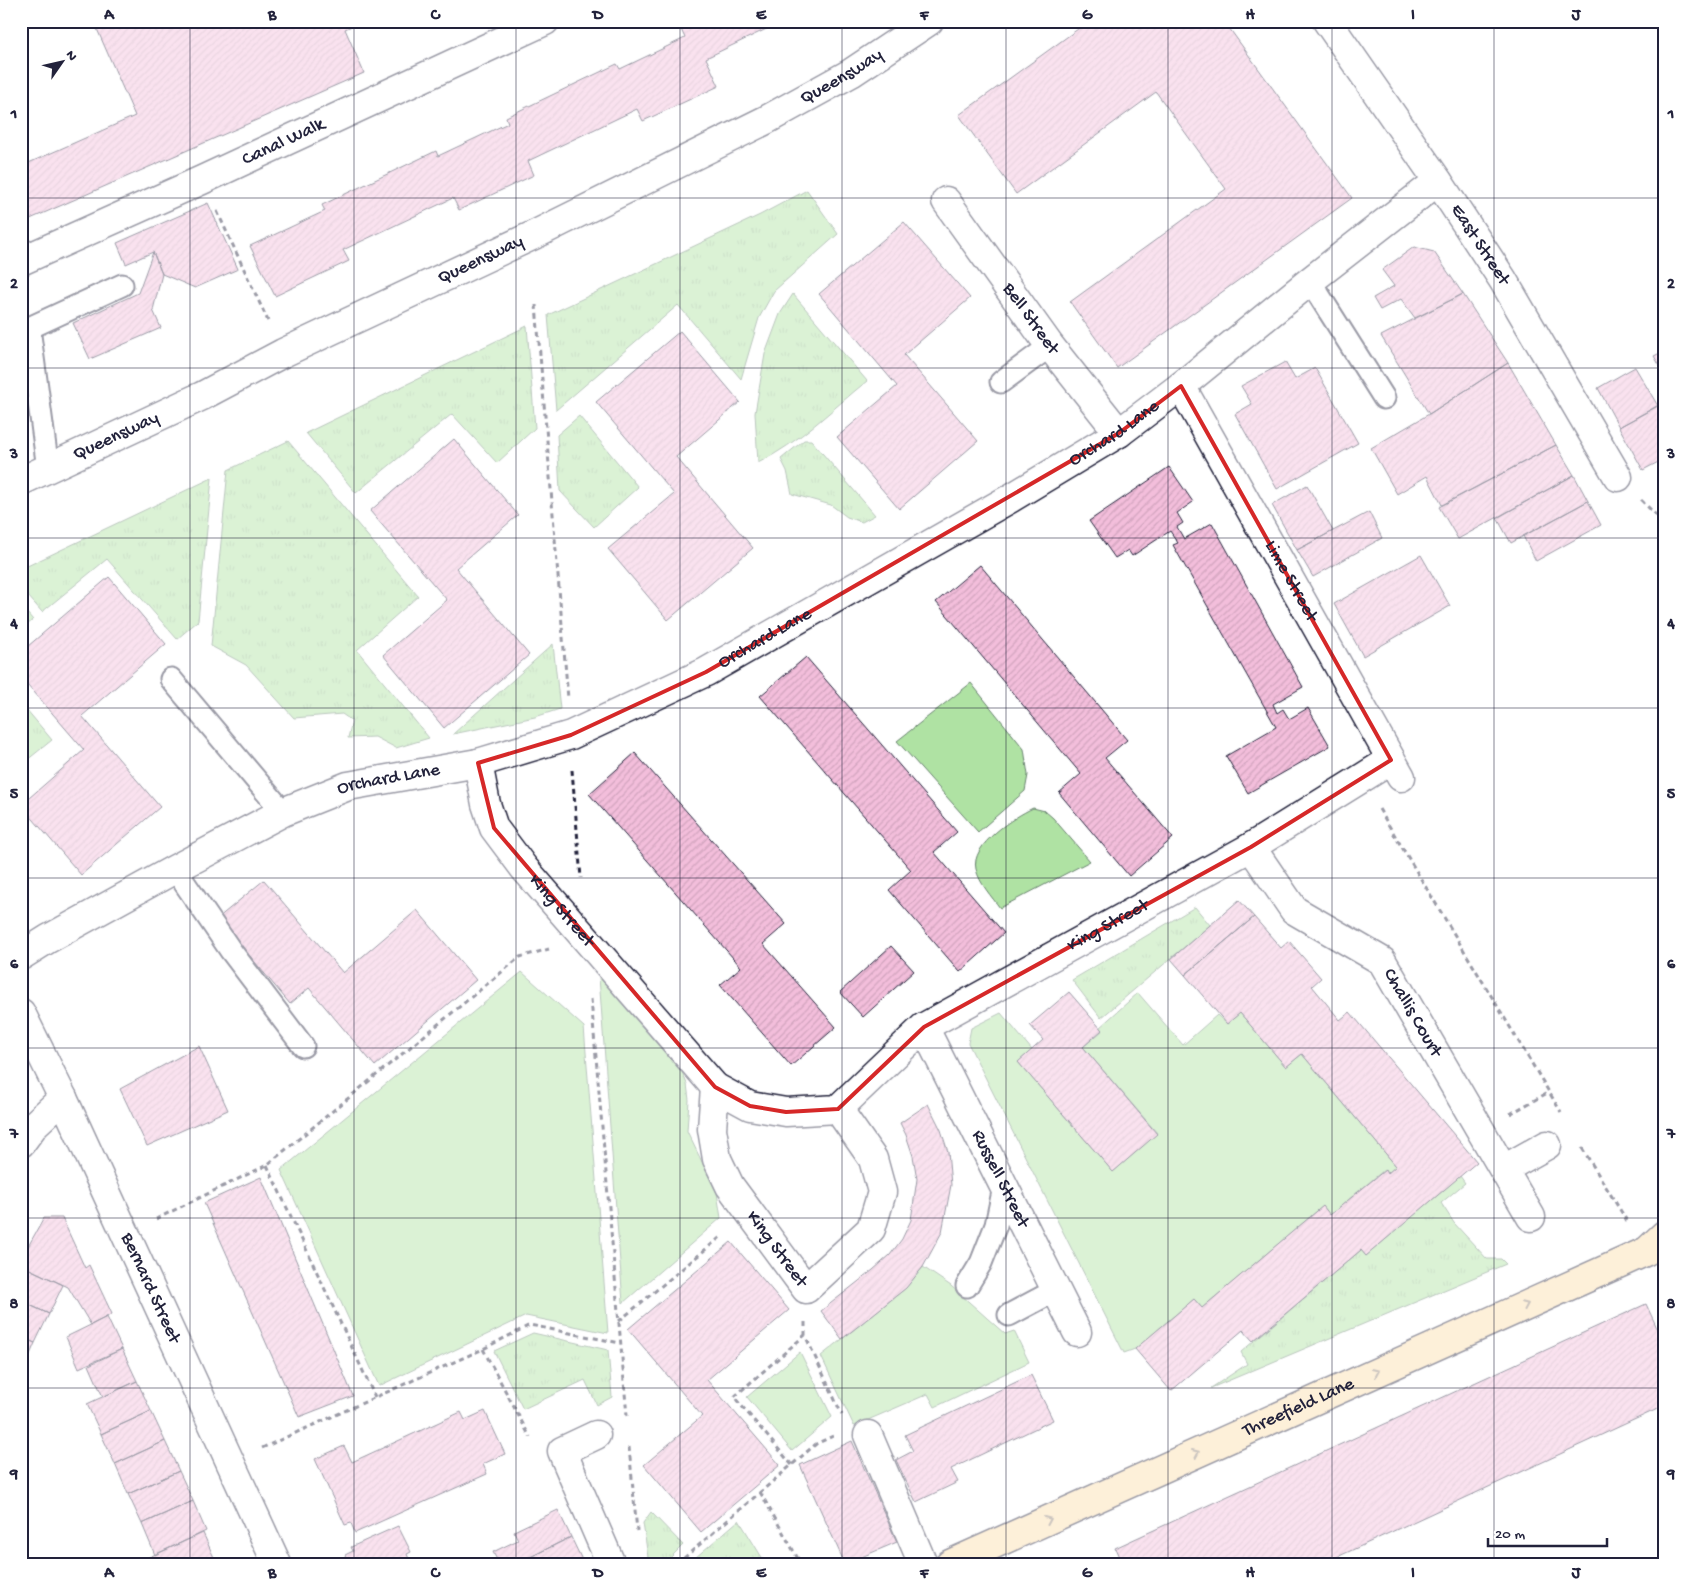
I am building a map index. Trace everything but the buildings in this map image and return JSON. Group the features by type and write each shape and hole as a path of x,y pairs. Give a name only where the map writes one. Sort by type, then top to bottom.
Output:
{"main road":[{"name":"Threefield Lane","path":"954,1563 1658,1246"}],"street":[{"name":"Canal Walk","path":"21,261 202,180 545,21"},
{"name":"Queensway","path":"21,481 202,396 283,353 536,234 766,120 851,73 929,21"},
{"name":"East Street","path":"1328,21 1438,181 1503,280 1618,477"},
{"name":"Orchard Lane","path":"21,956 48,939 175,869 283,812 348,786 478,763 571,735 706,672 1012,498 1119,433 1182,386 1310,281 1438,181"},
{"name":"Bell Street","path":"946,201 1050,346 1119,433"},
{"name":"Lime Street","path":"1182,386 1396,768"},
{"name":"King Street","path":"478,763 486,804 494,828 524,868 714,1087 750,1106 786,1112 838,1110 924,1027 1251,847 1361,778 1396,768"},
{"name":"Challis Court","path":"1251,847 1294,910 1382,961 1531,1218"},
{"name":"Bernard Street","path":"21,1013 63,1098 277,1564"},
{"name":"Russell Street","path":"924,1027 1077,1332"},
{"name":"King Street","path":"714,1087 712,1129 717,1158 730,1186 806,1289 871,1229 882,1192 873,1159 838,1110"},
{"path":"21,1143 35,1124 63,1098"},
{"path":"1504,1169 1547,1145"},
{"path":"858,1432 924,1564"},
{"path":"596,1435 562,1451 612,1564"}],"lane":[{"path":"1310,281 1384,398"},
{"path":"48,469 29,328 122,285"},
{"path":"1001,382 1050,346"},
{"path":"172,679 283,812"},
{"path":"175,869 231,951 303,1046"},
{"path":"967,1286 981,1263 996,1226 1004,1188"},
{"path":"1009,1315 1056,1290"}],"path":[{"path":"202,180 283,353"},
{"path":"536,305 569,706"},
{"path":"572,763 581,880"},
{"path":"1361,778 1564,1118"},
{"path":"125,1234 267,1165 520,957 586,939"},
{"path":"591,998 627,1420"},
{"path":"1481,1130 1549,1092"},
{"path":"1580,1144 1621,1212"},
{"path":"267,1165 375,1397"},
{"path":"619,1321 750,1213"},
{"path":"677,1564 816,1444 858,1432 805,1335 806,1289"},
{"path":"230,1463 483,1349 530,1325 620,1343"},
{"path":"792,1465 734,1397 805,1335"},
{"path":"483,1349 533,1442"},
{"path":"628,1439 637,1535"},
{"path":"760,1492 801,1564"}],"highlighted area":[{"path":"1181,386 1391,760 1251,847 924,1027 838,1109 786,1112 750,1106 715,1087 494,828 478,763 571,735 706,672 1119,433"}],"green space":[{"path":"807,190 838,234 774,291 759,318 741,379 678,305 556,410 548,315 760,215"},
{"path":"793,294 867,381 801,436 758,463 755,413 765,354 780,314"},
{"path":"527,326 535,428 497,463 452,414 356,493 306,433"},
{"path":"579,416 638,487 594,527 560,491 557,435"},
{"path":"804,440 811,440 875,515 862,522 847,517 831,505 792,494 787,471 781,459"},
{"path":"288,441 418,596 357,650 429,738 396,748 375,737 348,738 352,721 342,714 294,718 246,665 211,646 228,470"},
{"path":"212,478 198,621 177,639 107,559 42,612 21,588 21,569"},
{"path":"21,606 33,620 21,630"},
{"path":"553,644 560,709 535,717 453,734"},
{"path":"971,683 1024,749 1028,775 1025,791 978,832 897,741"},
{"path":"21,703 52,740 21,765"},
{"path":"1033,808 1045,811 1053,818 1090,861 1000,908 980,879 976,869 976,860 986,842 995,833 1015,818"},
{"path":"1195,907 1210,925 1101,1018 1072,980"},
{"path":"522,972 584,1027 608,1333 526,1316 379,1386 281,1170"},
{"path":"599,977 683,1074 687,1084 689,1100 687,1131 717,1193 721,1218 623,1303"},
{"path":"1138,993 1183,1045 1217,1015 1227,1024 1240,1013 1286,1067 1302,1054 1396,1166 1387,1174 1384,1170 1330,1215 1322,1207 1202,1308 1194,1299 1135,1349 1124,1353 968,1043 971,1028 1001,1013 1032,1050 1018,1062 1113,1172 1157,1133 1083,1047 1102,1031 1099,1028"},
{"path":"1460,1176 1465,1183 1441,1203 1454,1223 1487,1259 1501,1259 1506,1264 1211,1388 1247,1364 1241,1352 1361,1250 1366,1256"},
{"path":"923,1267 951,1286 1005,1334 1014,1331 1029,1362 935,1407 928,1394 854,1426 821,1356 906,1288"},
{"path":"533,1333 608,1350 612,1397 597,1405 585,1380 523,1409 494,1351"},
{"path":"800,1352 832,1417 792,1451 747,1397"},
{"path":"651,1512 683,1545 664,1564 649,1564 643,1523"},
{"path":"739,1520 766,1564 688,1564"}]}
